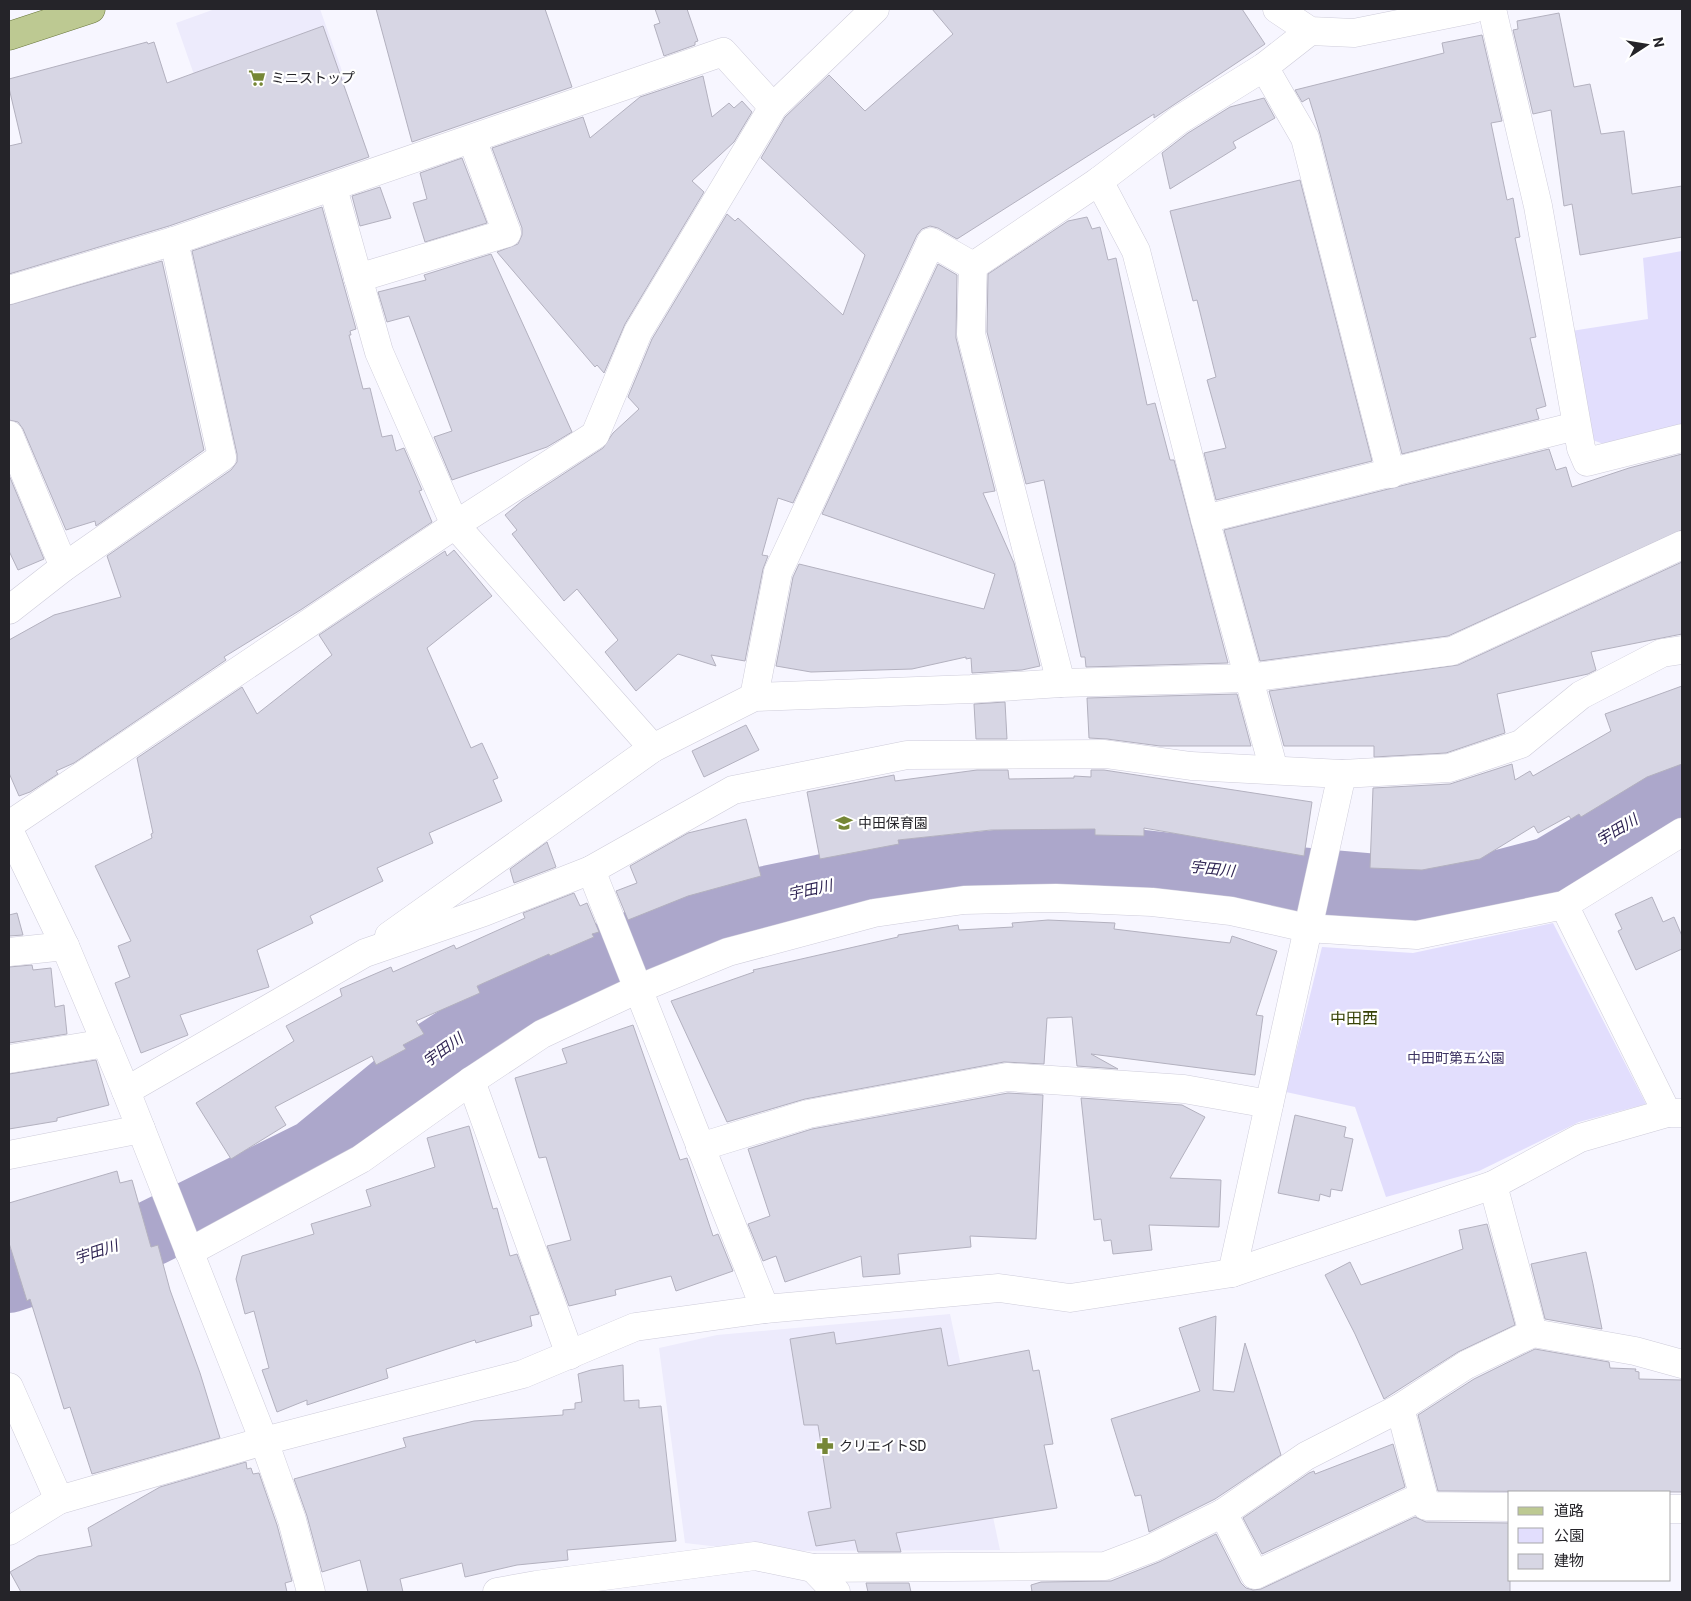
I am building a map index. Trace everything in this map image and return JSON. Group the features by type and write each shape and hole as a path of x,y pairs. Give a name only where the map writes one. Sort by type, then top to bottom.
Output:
{"main road":[{"path":"9,36 91,9"}],"street":[{"path":"9,825 455,525 595,435 638,332 773,107 875,9"},
{"path":"1277,9 1310,31 1354,33 1472,9"},
{"path":"1492,9 1538,206 1581,448 1588,462 1682,438"},
{"path":"972,266 1099,181 1179,120 1264,67 1310,31"},
{"path":"9,290 174,241 333,188 723,52 773,107"},
{"path":"1264,67 1305,138 1391,474"},
{"path":"358,278 507,234 472,139"},
{"path":"1099,181 1136,251 1205,519 1274,770"},
{"path":"333,188 379,352 455,525 653,748"},
{"path":"9,610 64,567 222,457 174,241"},
{"path":"754,697 778,572 931,242 972,266"},
{"path":"972,266 971,334 1061,683"},
{"path":"1205,519 1391,474 1576,426"},
{"path":"9,435 64,567"},
{"path":"126,1091 365,952 653,748 754,697 971,689 1061,683 1249,678 1452,652 1682,545"},
{"path":"365,952 484,912 591,870 733,790 907,755 1105,754 1190,766 1342,774 1449,768 1521,744 1581,695 1662,653 1682,650"},
{"path":"1232,1273 1342,774"},
{"path":"9,830 65,946 126,1091 264,1441 292,1520 311,1592"},
{"path":"188,1251 361,1159 471,1081 542,1034 638,988 728,952 874,913 964,900 1056,898 1152,902 1231,911 1307,928 1417,935 1564,905 1682,832"},
{"path":"591,870 765,1309"},
{"path":"9,1531 59,1500 264,1441 523,1374 635,1327 765,1309 999,1288 1070,1298 1232,1273 1494,1185 1580,1138 1675,1113 1564,905"},
{"path":"9,952 65,946"},
{"path":"9,1059 106,1043"},
{"path":"700,1147 808,1114 1007,1076 1184,1089 1269,1104"},
{"path":"471,1081 570,1355"},
{"path":"9,1155 141,1129"},
{"path":"1494,1185 1533,1333"},
{"path":"497,1592 536,1585 755,1556 813,1568 1105,1566 1152,1548 1223,1513 1306,1456 1400,1408 1466,1365 1533,1333 1635,1351 1682,1364"},
{"path":"9,1387 59,1500"},
{"path":"1400,1408 1426,1506 1508,1507"},
{"path":"1223,1513 1255,1575 1423,1496"},
{"path":"813,1568 836,1592"}],"shaded area":[{"path":"215,9 320,9 347,85 214,132 176,23"},
{"name":"クリエイトSD","path":"950,1314 1000,1550 754,1551 685,1543 659,1348 717,1335"}],"green space":[{"path":"1682,251 1682,429 1606,445 1590,439 1565,332 1648,319 1643,258"},
{"name":"中田町第五公園","path":"1553,923 1646,1104 1579,1122 1479,1171 1386,1197 1355,1107 1286,1092 1322,947 1413,953"}],"building":[{"path":"376,9 545,9 572,87 412,142"},
{"path":"655,9 687,9 698,41 695,42 695,45 664,56 654,25 660,23"},
{"path":"932,9 1242,9 1265,44 1154,118 1154,114 957,239 938,228 930,226 922,229 917,235 793,503 778,498 762,555 768,556 763,569 745,661 711,655 716,666 678,654 636,691 605,652 618,640 577,589 564,601 512,534 517,530 505,515 522,501 603,448 613,433 639,409 628,397 652,339 727,214 735,221 738,218 843,315 865,255 761,158 785,117 829,75 865,111 953,34"},
{"path":"1559,13 1574,87 1590,84 1601,134 1624,131 1632,194 1682,186 1682,237 1580,255 1572,204 1564,206 1551,110 1533,114 1513,30 1518,29 1517,21"},
{"path":"323,26 369,157 169,226 9,274 9,146 22,143 9,88 9,79 147,42 148,44 154,42 167,83"},
{"path":"1482,35 1502,121 1491,123 1507,200 1513,198 1520,237 1515,238 1536,337 1530,338 1546,406 1536,409 1539,419 1402,454 1320,134 1309,98 1302,102 1295,90 1444,53 1442,43"},
{"path":"703,76 712,117 729,103 734,108 742,101 752,112 734,142 692,181 704,192 625,324 604,373 597,365 595,367 497,252 518,244 522,235 522,228 492,148 583,117 590,138 640,97"},
{"path":"1264,98 1275,118 1233,142 1236,148 1170,189 1162,153 1188,133 1230,107"},
{"path":"462,158 487,223 425,242 413,203 427,199 420,173"},
{"path":"1300,180 1372,461 1216,500 1204,453 1226,448 1207,380 1216,377 1197,300 1193,301 1170,211"},
{"path":"380,187 391,218 360,226 352,196"},
{"path":"322,207 356,329 350,331 351,335 349,335 363,389 370,388 382,437 392,435 396,451 404,448 422,490 419,491 432,522 302,609 224,657 226,660 74,763 56,771 58,774 30,792 19,796 9,773 9,640 54,615 121,597 107,556 231,470 237,462 237,454 192,251"},
{"path":"1087,217 1092,229 1100,227 1108,260 1116,258 1147,405 1155,403 1170,460 1174,460 1228,663 1086,667 1085,657 1081,657 1044,480 1026,484 987,332 988,274 1068,221"},
{"path":"491,254 572,432 547,447 452,480 434,437 452,431 409,316 387,322 378,292 426,280 424,275"},
{"path":"162,261 204,450 96,526 95,521 66,530 23,429 18,422 9,420 9,305"},
{"path":"938,264 957,275 956,338 995,491 983,493 1014,563 1040,666 1022,670 972,673 971,658 966,659 966,657 912,669 811,672 776,666 793,577 799,564 984,609 995,574 822,514"},
{"path":"1549,449 1556,470 1566,467 1572,487 1629,468 1682,454 1682,530 1448,636 1260,661 1224,530"},
{"path":"9,475 44,559 18,570 9,551"},
{"path":"454,550 492,596 427,648 471,748 482,743 498,778 493,780 502,801 429,833 433,843 377,868 383,881 310,916 313,923 257,950 269,987 180,1015 188,1035 141,1053 115,983 130,977 118,946 131,941 95,866 152,838 151,834 153,833 137,758 242,687 257,714 332,655 319,635 445,551 447,556"},
{"path":"1682,562 1682,634 1591,652 1596,670 1588,674 1497,694 1505,733 1446,753 1374,757 1374,746 1284,746 1269,691 1458,665"},
{"path":"1682,686 1682,764 1647,777 1581,817 1579,814 1571,819 1569,816 1538,833 1534,826 1480,859 1422,870 1370,868 1373,788 1450,784 1512,764 1515,780 1530,771 1533,776 1611,731 1605,714"},
{"path":"1237,694 1251,746 1160,746 1089,738 1087,698"},
{"path":"1005,702 1007,739 976,739 974,704"},
{"path":"746,725 759,750 704,777 692,751"},
{"path":"977,770 1008,770 1009,779 1091,777 1091,770 1104,770 1312,802 1304,856 1144,828 1144,836 1095,835 1095,829 991,830 898,840 899,844 820,859 807,792 894,775 895,781"},
{"path":"746,819 761,876 688,896 628,920 616,891 637,883 630,866 688,833"},
{"path":"547,842 556,867 514,883 510,869"},
{"path":"574,893 580,906 587,903 599,932 592,934 594,937 550,956 549,954 477,986 480,993 416,1021 424,1034 403,1045 406,1049 376,1065 372,1056 275,1107 286,1125 231,1159 196,1103 294,1041 286,1026 342,996 340,989 391,967 393,972 454,945 456,949 525,918 523,913"},
{"path":"1652,897 1663,922 1674,917 1682,936 1682,949 1636,970 1618,931 1622,929 1615,914"},
{"path":"17,913 23,935 9,936 9,915"},
{"path":"1048,920 1115,923 1114,929 1230,943 1232,936 1277,951 1256,1015 1263,1016 1255,1075 1091,1054 1118,1069 1077,1066 1072,1017 1047,1018 1044,1064 1004,1062 805,1099 727,1122 671,1001 754,972 753,970 898,937 898,935 958,925 959,930 1013,927 1012,923"},
{"path":"32,965 33,970 51,968 55,1007 64,1005 67,1034 9,1043 9,967"},
{"path":"633,1025 680,1160 687,1158 713,1236 718,1234 733,1271 676,1291 671,1276 615,1290 616,1295 569,1306 547,1246 571,1240 546,1157 539,1158 515,1078 567,1063 562,1049"},
{"path":"96,1060 109,1105 57,1118 57,1121 9,1129 9,1074"},
{"path":"1008,1093 1043,1095 1036,1239 970,1236 971,1247 898,1254 900,1274 863,1277 861,1256 785,1282 776,1256 763,1261 748,1224 770,1216 748,1149 812,1129"},
{"path":"1081,1098 1182,1105 1205,1117 1170,1178 1221,1180 1219,1227 1149,1225 1152,1250 1113,1254 1111,1240 1104,1241 1101,1219 1094,1220"},
{"path":"1295,1115 1346,1127 1344,1137 1353,1139 1342,1191 1331,1189 1330,1197 1320,1194 1319,1201 1278,1193"},
{"path":"469,1126 493,1209 497,1208 510,1256 517,1254 539,1314 530,1316 532,1326 476,1343 475,1340 386,1369 388,1378 307,1405 307,1400 277,1412 262,1370 269,1368 254,1311 245,1314 236,1279 242,1256 314,1234 311,1224 371,1206 366,1190 435,1167 427,1138"},
{"path":"117,1171 120,1183 132,1180 151,1247 158,1245 170,1290 200,1373 220,1438 92,1474 70,1407 64,1409 30,1299 27,1301 9,1243 9,1203"},
{"path":"1487,1224 1515,1325 1458,1352 1384,1399 1355,1334 1325,1275 1350,1262 1361,1285 1463,1249 1459,1230"},
{"path":"1586,1252 1602,1329 1545,1319 1531,1264"},
{"path":"1216,1316 1213,1390 1234,1392 1245,1343 1281,1455 1215,1499 1149,1532 1141,1495 1135,1496 1111,1419 1200,1391 1179,1328"},
{"path":"941,1328 948,1366 1029,1350 1033,1371 1039,1370 1053,1444 1044,1445 1057,1508 896,1533 901,1552 858,1552 855,1540 816,1546 808,1512 831,1508 818,1425 804,1425 790,1339 834,1332 836,1344"},
{"path":"1535,1349 1609,1362 1610,1368 1636,1369 1635,1371 1639,1372 1639,1379 1682,1380 1682,1492 1438,1491 1418,1415 1474,1379"},
{"path":"623,1365 624,1401 639,1400 639,1408 661,1406 676,1541 567,1550 568,1560 517,1565 465,1577 462,1563 400,1579 403,1592 368,1592 360,1560 322,1572 307,1516 294,1479 406,1447 403,1438 474,1421 563,1415 563,1410 575,1409 575,1403 582,1402 578,1374"},
{"path":"1393,1444 1405,1487 1262,1554 1243,1518 1309,1473 1314,1471 1315,1474"},
{"path":"246,1462 247,1469 251,1468 253,1474 259,1473 277,1525 292,1581 285,1583 287,1592 21,1592 10,1572 38,1556 92,1546 88,1528 160,1487"},
{"path":"1415,1517 1426,1522 1508,1523 1508,1581 1510,1581 1510,1592 1032,1592 1031,1585 1041,1582 1111,1581 1159,1562 1216,1534 1241,1583 1246,1588 1253,1590 1261,1589"},
{"path":"866,1583 909,1583 911,1592 868,1592"}],"waterway":[{"name":"宇田川","path":"9,1280 152,1233 315,1152 439,1050 555,976 722,908 887,874 1073,855 1277,878 1458,894 1549,870 1682,791"}],"place":[{"name":"ミニストップ","path":"257,78"},
{"name":"中田保育園","path":"844,823"},
{"name":"クリエイトSD","path":"825,1446"}],"district":[{"name":"中田西","path":"1354,1018"}]}
